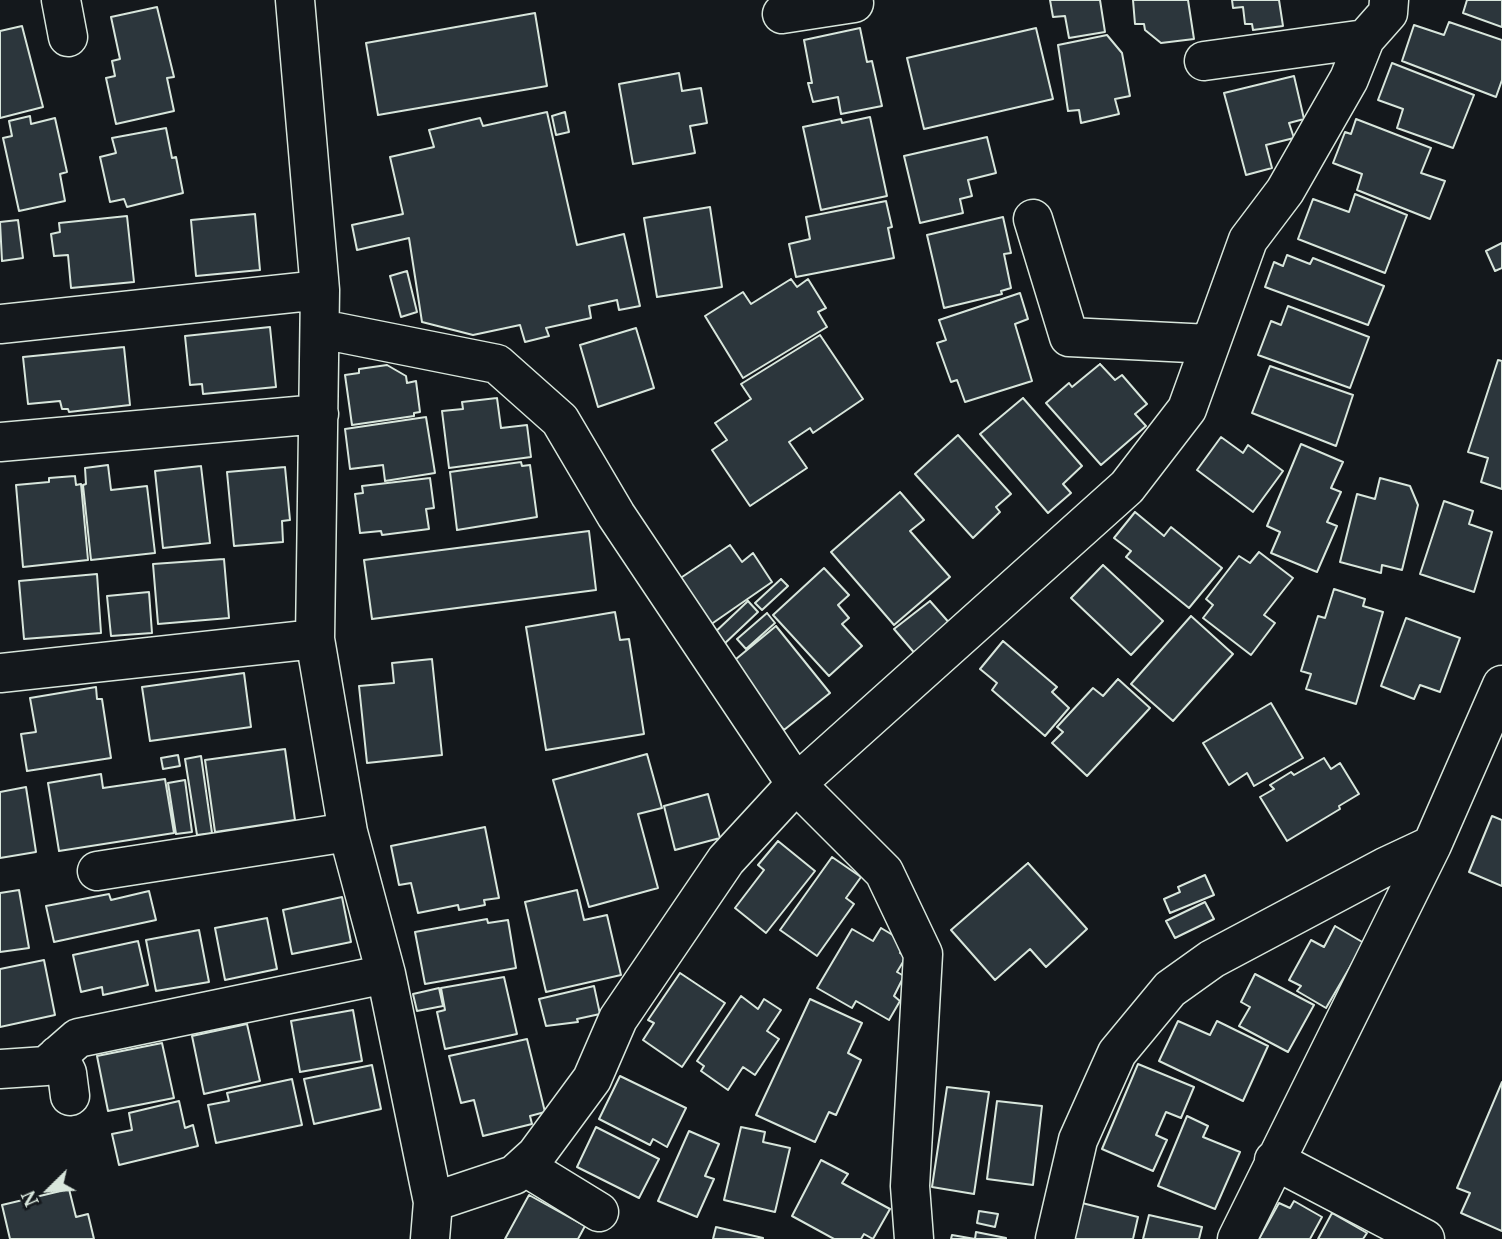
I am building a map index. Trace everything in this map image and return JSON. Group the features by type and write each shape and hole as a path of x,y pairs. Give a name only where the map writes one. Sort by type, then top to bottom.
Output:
{"street":[{"path":"61,0 68,37"},
{"path":"295,0 320,290 315,639 348,832 386,974 431,1221 514,1175 536,1155 592,1079 618,1019 726,860 796,783 1127,487 1156,470 1187,410 1248,240 1285,191 1349,79 1365,39 1388,13 1390,0"},
{"path":"782,15 854,3"},
{"path":"1204,61 1365,39"},
{"path":"1033,219 1069,337 1210,344"},
{"path":"21,312 320,290"},
{"path":"321,329 497,364 560,420 616,515 796,783 884,872 923,954 910,1186 914,1239"},
{"path":"0,442 319,414"},
{"path":"2,662 315,639"},
{"path":"1237,1239 1432,845 1502,685"},
{"path":"97,871 348,832"},
{"path":"1055,1239 1078,1140 1116,1053 1170,989 1212,958 1432,845"},
{"path":"0,1069 46,1066 79,1038 386,974"},
{"path":"58,1055 66,1073 70,1096"},
{"path":"1274,1160 1425,1239"},
{"path":"524,1167 599,1212"}],"building":[{"path":"1050,0 1100,0 1105,32 1069,38 1065,16 1053,17"},
{"path":"1133,0 1188,0 1194,39 1161,43 1145,30 1144,24 1135,24"},
{"path":"1232,0 1279,0 1283,26 1253,30 1252,24 1245,24 1243,7 1233,8"},
{"path":"1467,0 1502,0 1502,27 1463,13"},
{"path":"157,7 174,77 167,78 174,111 116,124 106,78 115,76 112,61 120,59 111,17"},
{"path":"535,13 547,86 378,115 366,43"},
{"path":"1449,22 1502,40 1502,80 1496,97 1402,61 1414,25 1444,35"},
{"path":"22,26 43,107 0,118 0,31"},
{"path":"860,28 867,62 872,61 882,106 841,114 838,97 813,102 808,83 812,83 804,40"},
{"path":"1036,28 1053,99 924,129 907,58"},
{"path":"1107,35 1122,53 1130,96 1115,99 1119,114 1081,123 1079,110 1068,111 1058,45"},
{"path":"1392,63 1474,95 1453,148 1397,128 1403,109 1378,100"},
{"path":"679,73 682,91 701,88 707,123 690,126 695,153 633,164 619,84"},
{"path":"1294,76 1304,119 1289,123 1294,138 1266,145 1272,168 1246,175 1224,93"},
{"path":"547,112 577,245 624,234 640,306 619,310 617,300 589,306 591,318 546,328 549,336 525,342 520,325 473,335 422,322 409,238 357,250 352,225 403,214 390,157 434,147 429,130 480,118 483,126"},
{"path":"565,112 569,132 556,135 552,116"},
{"path":"30,116 31,124 55,118 67,172 60,174 65,201 19,211 3,138 12,136 9,121"},
{"path":"870,117 887,196 821,210 803,127 841,119 842,123"},
{"path":"1356,119 1431,148 1421,173 1445,181 1430,219 1357,190 1362,174 1333,163 1345,132 1351,134"},
{"path":"166,128 172,158 176,157 183,193 127,207 124,199 110,202 100,157 116,153 112,138"},
{"path":"987,137 996,173 968,180 972,196 960,199 963,213 920,223 904,156"},
{"path":"1355,194 1407,215 1385,273 1298,239 1313,199 1349,212"},
{"path":"886,201 892,227 888,228 894,258 796,277 789,244 810,239 806,217"},
{"path":"710,207 722,287 657,297 644,218"},
{"path":"255,214 260,270 196,276 191,220"},
{"path":"127,216 134,282 71,288 68,255 54,256 51,234 60,232 59,223"},
{"path":"1003,217 1011,253 1004,254 1011,288 1001,291 1002,294 944,308 927,235"},
{"path":"18,220 23,258 2,261 0,222"},
{"path":"1502,243 1502,268 1495,271 1486,251"},
{"path":"1287,255 1310,264 1313,258 1384,286 1368,325 1265,287 1274,262 1283,266"},
{"path":"407,271 417,312 401,317 390,276"},
{"path":"791,279 797,287 808,279 826,308 818,312 827,327 743,378 705,316 743,292 751,304"},
{"path":"1020,293 1028,319 1015,324 1032,381 965,402 957,380 951,382 937,343 946,340 939,320"},
{"path":"1288,306 1369,337 1350,388 1258,355 1271,321 1281,325"},
{"path":"270,327 276,387 203,394 202,384 190,385 185,336"},
{"path":"636,328 654,388 598,407 580,345"},
{"path":"820,335 863,399 813,433 810,428 789,442 807,468 750,506 712,450 727,440 715,423 751,399 741,384"},
{"path":"124,347 130,405 69,412 68,409 62,409 60,401 28,404 23,357"},
{"path":"1498,360 1502,361 1502,489 1481,482 1488,458 1468,452"},
{"path":"1100,364 1115,380 1122,375 1147,404 1135,414 1146,426 1101,465 1046,403 1069,383 1072,387"},
{"path":"387,365 406,376 407,383 416,381 420,412 414,413 414,416 352,425 345,375 359,373 359,369"},
{"path":"1270,366 1353,395 1336,446 1252,413"},
{"path":"497,398 501,428 527,425 531,457 449,468 442,411 463,409 462,402"},
{"path":"1023,398 1082,466 1063,484 1071,493 1048,513 980,434"},
{"path":"426,417 435,473 385,481 383,465 350,469 345,429"},
{"path":"958,435 1011,494 996,507 1000,512 973,538 915,474"},
{"path":"1221,437 1243,453 1248,445 1283,471 1253,512 1197,470"},
{"path":"1301,444 1343,462 1331,488 1341,492 1327,522 1337,526 1317,572 1271,553 1280,532 1267,526"},
{"path":"521,462 522,466 530,465 537,517 457,530 450,472"},
{"path":"108,465 111,490 147,486 155,553 91,560 83,485 86,484 85,468"},
{"path":"201,466 210,543 163,548 155,471"},
{"path":"285,467 290,520 282,521 283,542 234,546 227,472"},
{"path":"75,476 76,485 81,484 88,560 23,567 16,485"},
{"path":"430,478 434,508 426,509 429,529 382,535 381,531 360,533 355,494 363,493 362,486"},
{"path":"1380,478 1410,486 1418,505 1402,570 1382,565 1381,573 1340,562 1357,494 1375,499"},
{"path":"900,492 924,520 910,531 950,577 894,625 831,552"},
{"path":"1444,501 1473,511 1469,524 1492,532 1474,592 1420,574"},
{"path":"1135,512 1164,536 1171,527 1222,568 1189,608 1126,557 1131,551 1114,538"},
{"path":"589,531 596,590 372,619 364,560"},
{"path":"730,545 742,562 753,553 772,582 710,625 679,579"},
{"path":"1259,552 1293,578 1264,615 1275,623 1251,655 1203,618 1213,605 1206,599 1239,556 1250,563"},
{"path":"224,559 229,618 158,624 153,564"},
{"path":"1103,565 1163,621 1131,655 1071,598"},
{"path":"824,568 849,595 838,605 849,618 842,624 862,646 829,676 773,615"},
{"path":"97,574 101,633 24,639 19,581"},
{"path":"781,579 788,586 762,610 755,603"},
{"path":"1334,589 1365,599 1363,606 1383,612 1356,704 1306,689 1311,674 1301,671 1318,616 1325,618"},
{"path":"149,592 152,633 111,636 107,596"},
{"path":"748,601 758,612 722,646 712,635"},
{"path":"930,601 952,626 917,656 894,629"},
{"path":"615,612 620,640 629,639 644,734 546,750 526,627"},
{"path":"767,613 775,623 746,649 737,639"},
{"path":"1191,616 1233,654 1173,721 1131,684"},
{"path":"1406,618 1460,638 1440,692 1420,685 1414,699 1381,686"},
{"path":"776,626 830,693 784,730 730,664"},
{"path":"1003,641 1057,687 1052,692 1069,708 1045,736 992,690 997,683 980,669"},
{"path":"432,659 442,755 367,763 359,686 394,683 392,663"},
{"path":"244,673 251,727 150,741 142,687"},
{"path":"1118,679 1150,708 1087,776 1052,743 1063,732 1057,727 1093,688 1103,696"},
{"path":"96,687 97,699 102,699 111,758 27,771 21,734 36,732 30,698"},
{"path":"1271,703 1303,758 1254,786 1247,773 1229,785 1203,743"},
{"path":"285,749 295,820 215,832 205,760"},
{"path":"647,754 662,808 638,814 658,888 589,907 553,780"},
{"path":"178,755 180,766 163,769 161,758"},
{"path":"201,756 212,833 197,835 185,759"},
{"path":"1324,758 1331,769 1340,763 1359,794 1339,806 1340,809 1287,841 1260,797 1274,789 1270,785 1291,772 1294,775"},
{"path":"101,774 103,788 165,779 174,833 59,851 48,783"},
{"path":"185,780 192,832 176,834 168,783"},
{"path":"26,787 36,852 0,858 0,792"},
{"path":"708,794 720,838 675,850 664,806"},
{"path":"1492,816 1502,820 1502,886 1469,872"},
{"path":"485,827 499,898 484,900 485,905 459,910 458,905 418,913 411,883 399,885 391,846"},
{"path":"778,841 815,871 766,933 735,908 764,870 758,865"},
{"path":"832,857 861,877 846,898 854,904 817,956 780,930"},
{"path":"1028,863 1087,929 1046,967 1030,949 995,980 951,930"},
{"path":"1205,875 1214,895 1170,913 1164,899 1180,892 1178,887"},
{"path":"19,890 29,948 0,952 0,893"},
{"path":"577,890 584,920 607,915 621,975 546,992 525,902"},
{"path":"149,891 156,920 54,942 46,906 109,894 111,900"},
{"path":"342,897 351,942 292,954 283,910"},
{"path":"1205,902 1214,919 1175,938 1166,921"},
{"path":"267,918 277,969 225,980 215,928"},
{"path":"487,919 488,923 508,920 516,968 425,984 415,932"},
{"path":"1335,926 1364,943 1326,1008 1297,991 1301,986 1289,980 1311,940 1324,947"},
{"path":"881,928 906,943 900,953 906,957 897,972 904,976 894,996 900,1001 889,1020 856,1001 852,1008 817,988 852,929 873,941"},
{"path":"199,930 209,982 156,991 146,940"},
{"path":"138,941 148,985 103,995 102,987 81,992 73,955"},
{"path":"44,960 55,1015 0,1027 0,969"},
{"path":"680,973 725,1003 682,1067 643,1040 654,1023 648,1020"},
{"path":"1255,974 1314,1005 1288,1052 1239,1026 1250,1007 1241,1002"},
{"path":"504,977 517,1034 445,1049 437,1012 445,1010 441,988"},
{"path":"594,986 600,1014 577,1019 578,1022 546,1026 539,999"},
{"path":"439,988 443,1006 417,1011 413,994"},
{"path":"741,996 758,1009 764,999 781,1010 767,1031 779,1039 755,1075 743,1067 728,1090 701,1071 704,1066 697,1061"},
{"path":"810,999 862,1023 848,1053 861,1060 836,1115 829,1112 815,1142 756,1115"},
{"path":"353,1010 362,1061 300,1072 291,1021"},
{"path":"1178,1021 1210,1035 1217,1021 1268,1046 1243,1101 1159,1061"},
{"path":"247,1024 260,1081 204,1094 192,1036"},
{"path":"527,1039 545,1112 530,1116 532,1124 483,1136 474,1100 461,1103 449,1056"},
{"path":"162,1043 174,1098 108,1111 97,1056"},
{"path":"1138,1064 1194,1087 1181,1118 1166,1112 1156,1135 1167,1140 1153,1171 1102,1149"},
{"path":"372,1065 381,1109 314,1124 304,1079"},
{"path":"620,1076 686,1108 667,1147 653,1139 650,1145 599,1119"},
{"path":"292,1079 302,1125 216,1143 208,1105 229,1101 227,1093"},
{"path":"1502,1082 1502,1231 1461,1213 1470,1193 1457,1188"},
{"path":"947,1087 989,1092 974,1194 932,1187"},
{"path":"179,1101 185,1128 193,1125 198,1146 119,1165 112,1134 132,1130 129,1113"},
{"path":"997,1101 1042,1106 1033,1185 987,1179"},
{"path":"1187,1116 1208,1126 1203,1137 1240,1152 1215,1209 1158,1186"},
{"path":"596,1127 659,1159 639,1198 577,1167"},
{"path":"741,1127 765,1132 763,1142 790,1148 775,1212 724,1200"},
{"path":"689,1131 719,1144 705,1176 714,1179 697,1217 658,1201"},
{"path":"821,1160 848,1174 842,1183 890,1209 873,1239 864,1234 861,1239 834,1239 792,1216"},
{"path":"69,1189 76,1217 88,1214 94,1239 10,1239 2,1205"},
{"path":"529,1195 585,1226 578,1239 505,1239"},
{"path":"1294,1201 1322,1217 1310,1239 1259,1239 1279,1203 1290,1208"},
{"path":"1078,1202 1138,1217 1133,1239 1069,1239"},
{"path":"979,1211 998,1214 995,1227 977,1223"},
{"path":"1332,1213 1367,1233 1363,1239 1318,1239"},
{"path":"1149,1215 1202,1227 1199,1239 1143,1239"},
{"path":"716,1227 763,1238 763,1239 713,1239"},
{"path":"976,1232 1006,1238 1006,1239 975,1239"},
{"path":"952,1235 975,1239 951,1239"}]}
